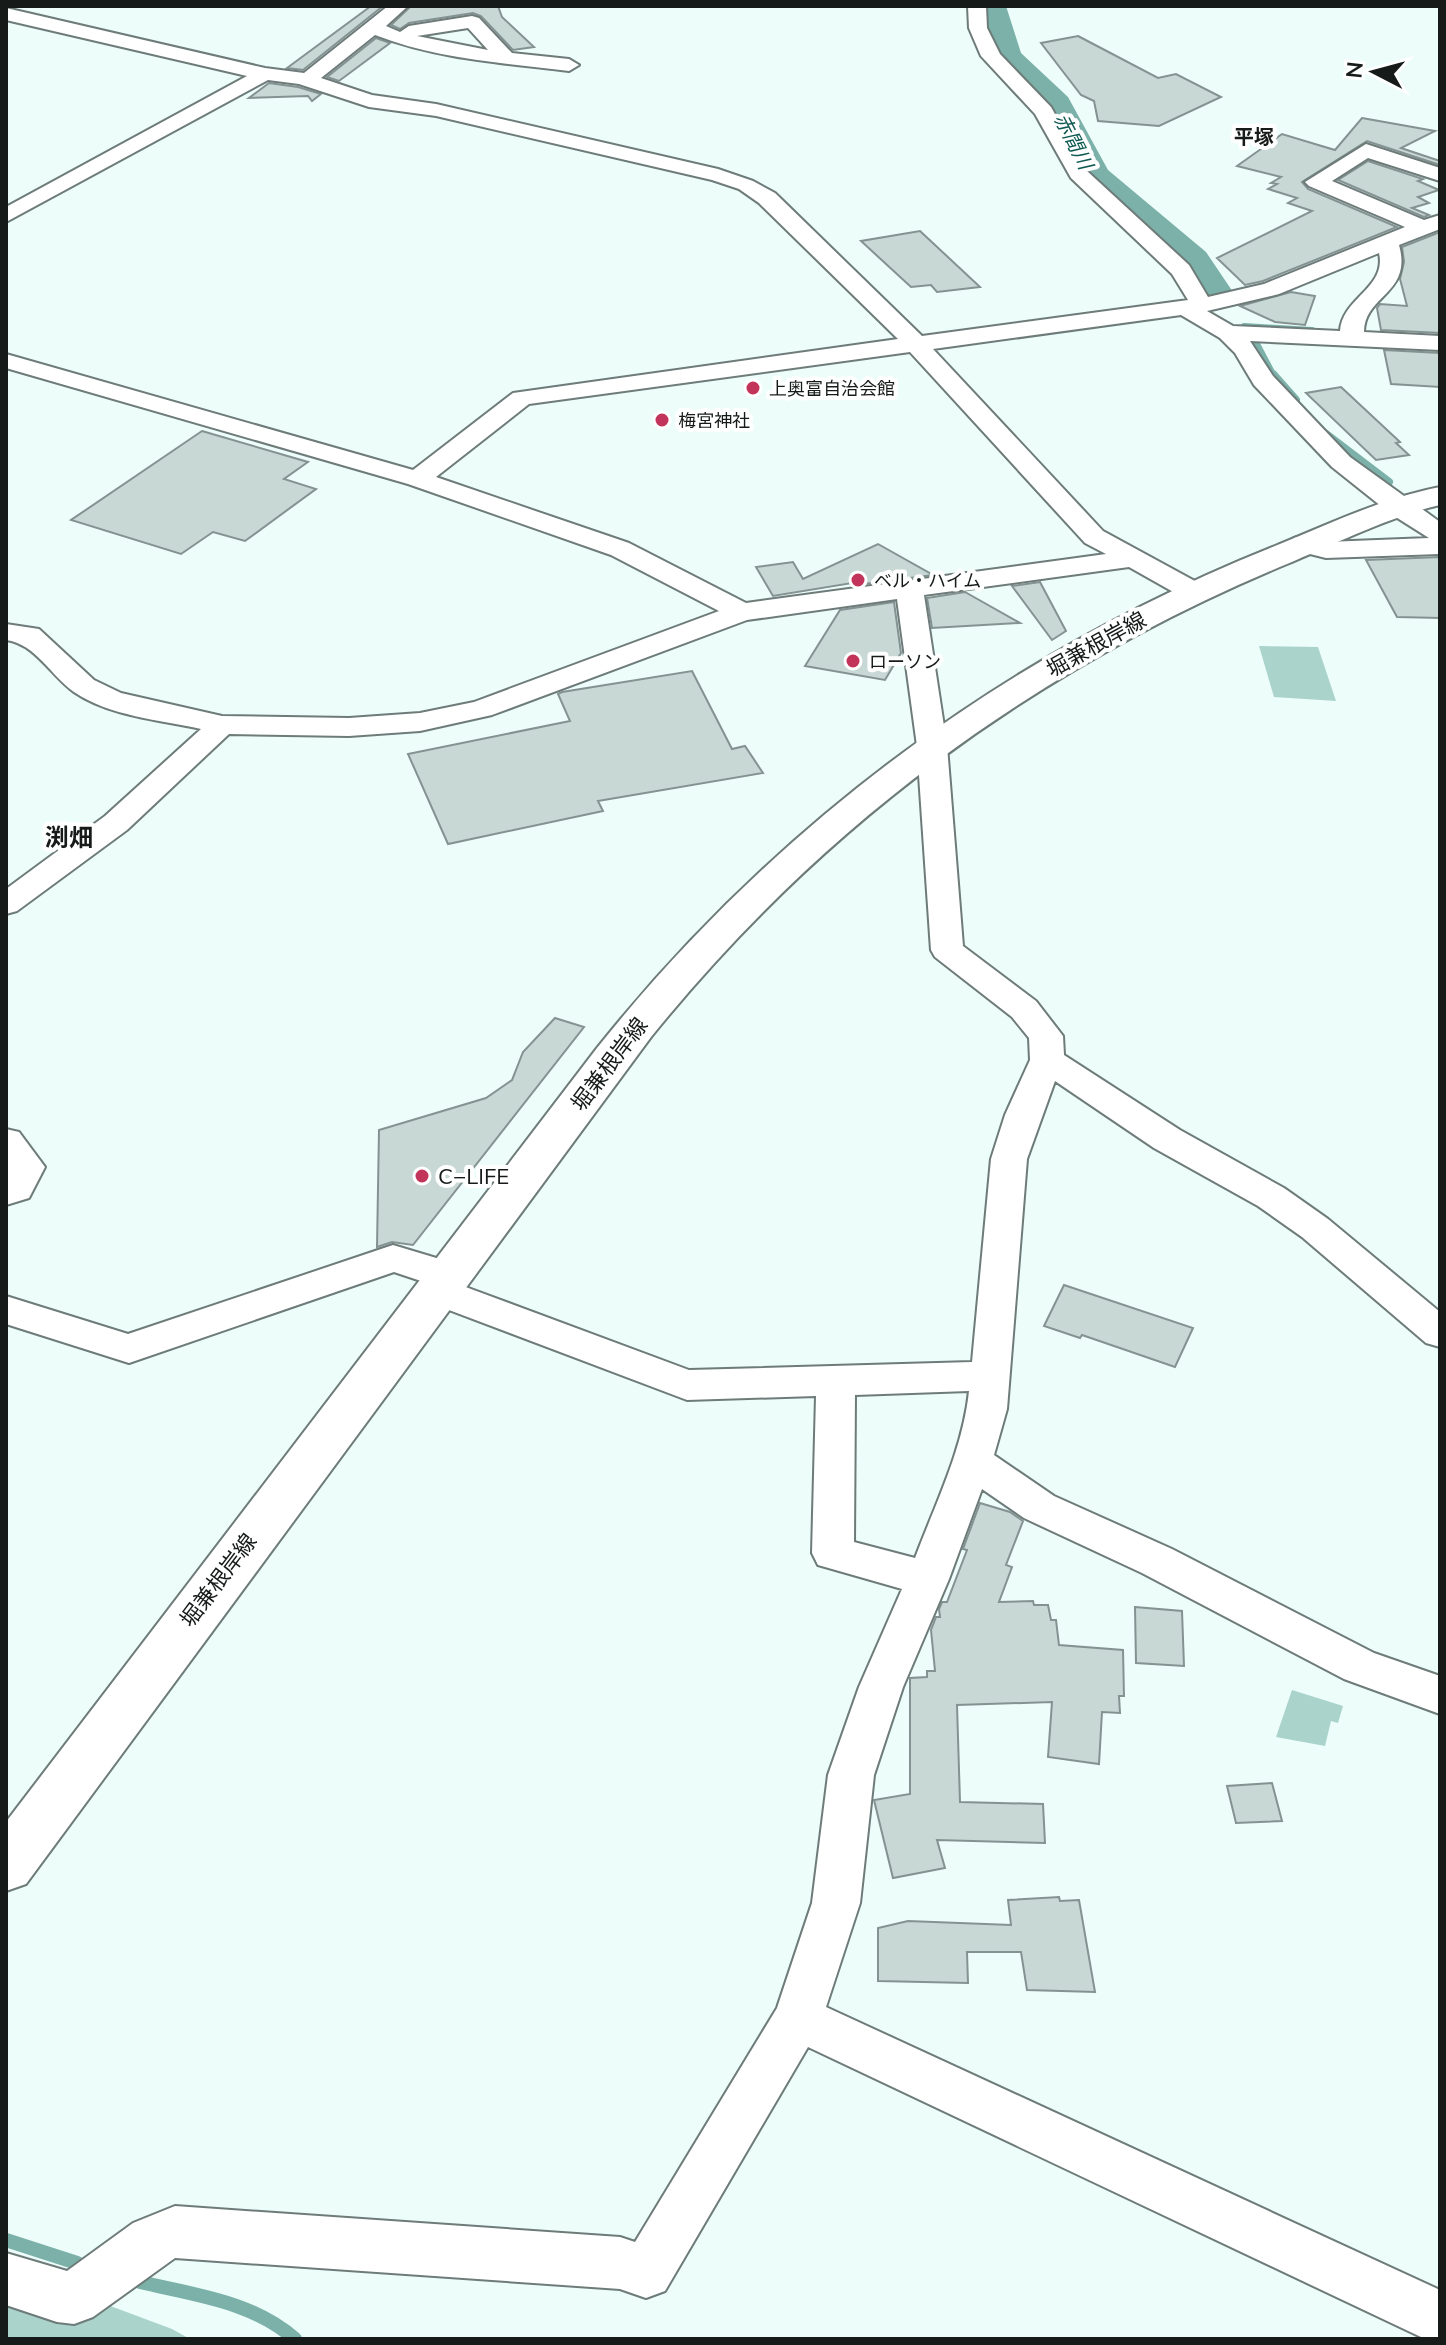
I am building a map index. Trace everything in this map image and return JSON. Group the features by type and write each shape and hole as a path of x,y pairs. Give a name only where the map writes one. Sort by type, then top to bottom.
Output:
{"main road":[{"name":"堀兼根岸線","path":"7,1864 286,1488 636,1026 705,947 775,877 842,817 932,746 1055,665 1194,592 1303,544 1425,498"}],"street":[{"path":"308,79 399,6"},
{"path":"977,6 978,28 991,56 1044,111 1078,174 1181,270 1194,306 1245,349 1263,380 1292,414 1341,462 1425,498 1440,534"},
{"path":"6,14 265,74 308,79 369,101 436,110 718,175 746,185 767,198 914,342 1094,537 1194,592"},
{"path":"395,35 472,22 507,58"},
{"path":"374,28 429,45 569,65"},
{"path":"6,216 265,74"},
{"path":"1431,224 1316,182 1366,150 1440,175"},
{"path":"417,479 522,398 1194,306 1271,289 1431,224"},
{"path":"1351,332 1359,306 1379,294 1392,266 1387,240"},
{"path":"1228,333 1351,332 1440,343"},
{"path":"6,361 417,479 620,549 742,612"},
{"path":"1303,544 1326,550 1440,546"},
{"path":"6,632 29,635 84,686 112,700 222,725 349,727 420,722 482,709 742,612 1130,559"},
{"path":"6,2279 57,2296 74,2298 151,2241 175,2232 620,2263 646,2272 798,2018 836,1903 851,1775 881,1687 928,1579 972,1461 987,1409 1009,1159 1023,1115 1047,1060 1046,1036 1024,1009 947,950 932,746 910,591"},
{"path":"6,904 116,823 222,725"},
{"path":"1047,1060 1167,1139 1271,1197 1315,1228 1440,1333"},
{"path":"6,1141 27,1167 16,1189 6,1192"},
{"path":"6,1310 129,1349 393,1258 444,1283 687,1385 990,1376"},
{"path":"836,1379 833,1553 928,1579"},
{"path":"972,1461 1039,1507 1157,1561 1359,1666 1440,1695"},
{"path":"798,2018 1440,2318"}],"green space":[{"path":"1259,646 1318,647 1336,701 1274,697"},
{"path":"1292,1690 1343,1706 1338,1723 1331,1721 1325,1746 1276,1737"},
{"path":"6,2267 172,2329 190,2339 6,2339"}],"building":[{"path":"371,6 383,6 303,70 287,68"},
{"path":"411,6 498,6 502,17 534,47 513,50 481,16 473,13 409,23 400,29 391,25"},
{"path":"1078,36 1158,78 1176,74 1221,97 1159,126 1098,121 1094,101 1081,95 1041,43"},
{"path":"376,38 390,43 339,81 327,77"},
{"path":"269,83 321,94 312,101 308,96 249,98"},
{"path":"1362,118 1435,131 1401,148 1440,161 1440,165 1367,141 1302,182 1308,189 1397,227 1263,281 1245,285 1217,258 1312,211 1288,203 1297,198 1268,189 1277,184 1271,183 1281,177 1237,166 1282,134 1335,150"},
{"path":"1368,161 1423,179 1418,181 1439,190 1418,197 1429,203 1412,208 1429,215 1424,217 1338,180"},
{"path":"920,231 980,287 937,292 931,285 911,287 861,241"},
{"path":"1440,232 1440,333 1381,330 1377,308 1380,304 1407,306 1400,279 1404,262 1402,247"},
{"path":"1291,292 1315,296 1305,325 1275,322 1240,306"},
{"path":"1384,350 1440,353 1440,387 1391,384"},
{"path":"1341,387 1400,442 1396,443 1409,455 1376,460 1306,393"},
{"path":"202,431 308,462 284,479 316,489 245,541 213,532 181,554 71,520"},
{"path":"878,544 933,575 856,585 858,582 773,596 756,567 793,562 803,579"},
{"path":"1440,557 1440,618 1397,617 1366,560"},
{"path":"1040,582 1066,631 1052,640 1012,586"},
{"path":"965,592 1020,623 932,628 927,598"},
{"path":"894,602 901,653 885,680 805,666 840,610"},
{"path":"692,671 732,749 745,746 763,773 598,801 603,811 448,844 408,754 570,721 558,694 562,692"},
{"name":"C−LIFE","path":"555,1018 584,1027 413,1245 392,1242 377,1247 379,1130 486,1098 512,1080 523,1052"},
{"path":"1064,1285 1193,1328 1175,1367 1082,1335 1080,1338 1044,1326"},
{"path":"980,1503 1010,1512 1023,1521 1006,1565 1012,1567 999,1602 1033,1601 1034,1605 1048,1605 1051,1620 1056,1620 1059,1645 1123,1650 1124,1696 1119,1696 1120,1713 1102,1712 1099,1764 1048,1757 1052,1702 957,1705 960,1802 1043,1804 1045,1843 937,1840 945,1868 893,1878 874,1800 910,1794 910,1678 927,1677 927,1671 935,1671 931,1630 936,1617 940,1617 942,1602 947,1602 967,1550 963,1549"},
{"path":"1135,1607 1182,1611 1184,1666 1136,1663"},
{"path":"1272,1783 1282,1821 1236,1823 1227,1786"},
{"path":"1059,1897 1060,1901 1079,1900 1095,1992 1027,1990 1021,1952 967,1952 968,1983 878,1981 878,1928 908,1921 1011,1925 1008,1900"}],"waterway":[{"name":"赤間川","path":"990,6 1005,57 1055,105 1084,156 1091,175 1192,260 1207,288 1215,295"},
{"name":"赤間川","path":"1244,326 1312,330"},
{"path":"1256,342 1274,376"},
{"path":"1273,374 1296,400"},
{"path":"1326,434 1389,482"},
{"path":"6,2240 77,2263"},
{"path":"140,2282 222,2301 260,2316 295,2339"}],"place":[{"name":"上奥富自治会館","path":"753,388"},
{"name":"梅宮神社","path":"662,420"},
{"name":"ベル・ハイム","path":"858,580"},
{"name":"ローソン","path":"853,661"},
{"name":"C−LIFE","path":"422,1176"}],"district":[{"name":"平塚","path":"1254,136"},
{"name":"渕畑","path":"69,837"}]}
